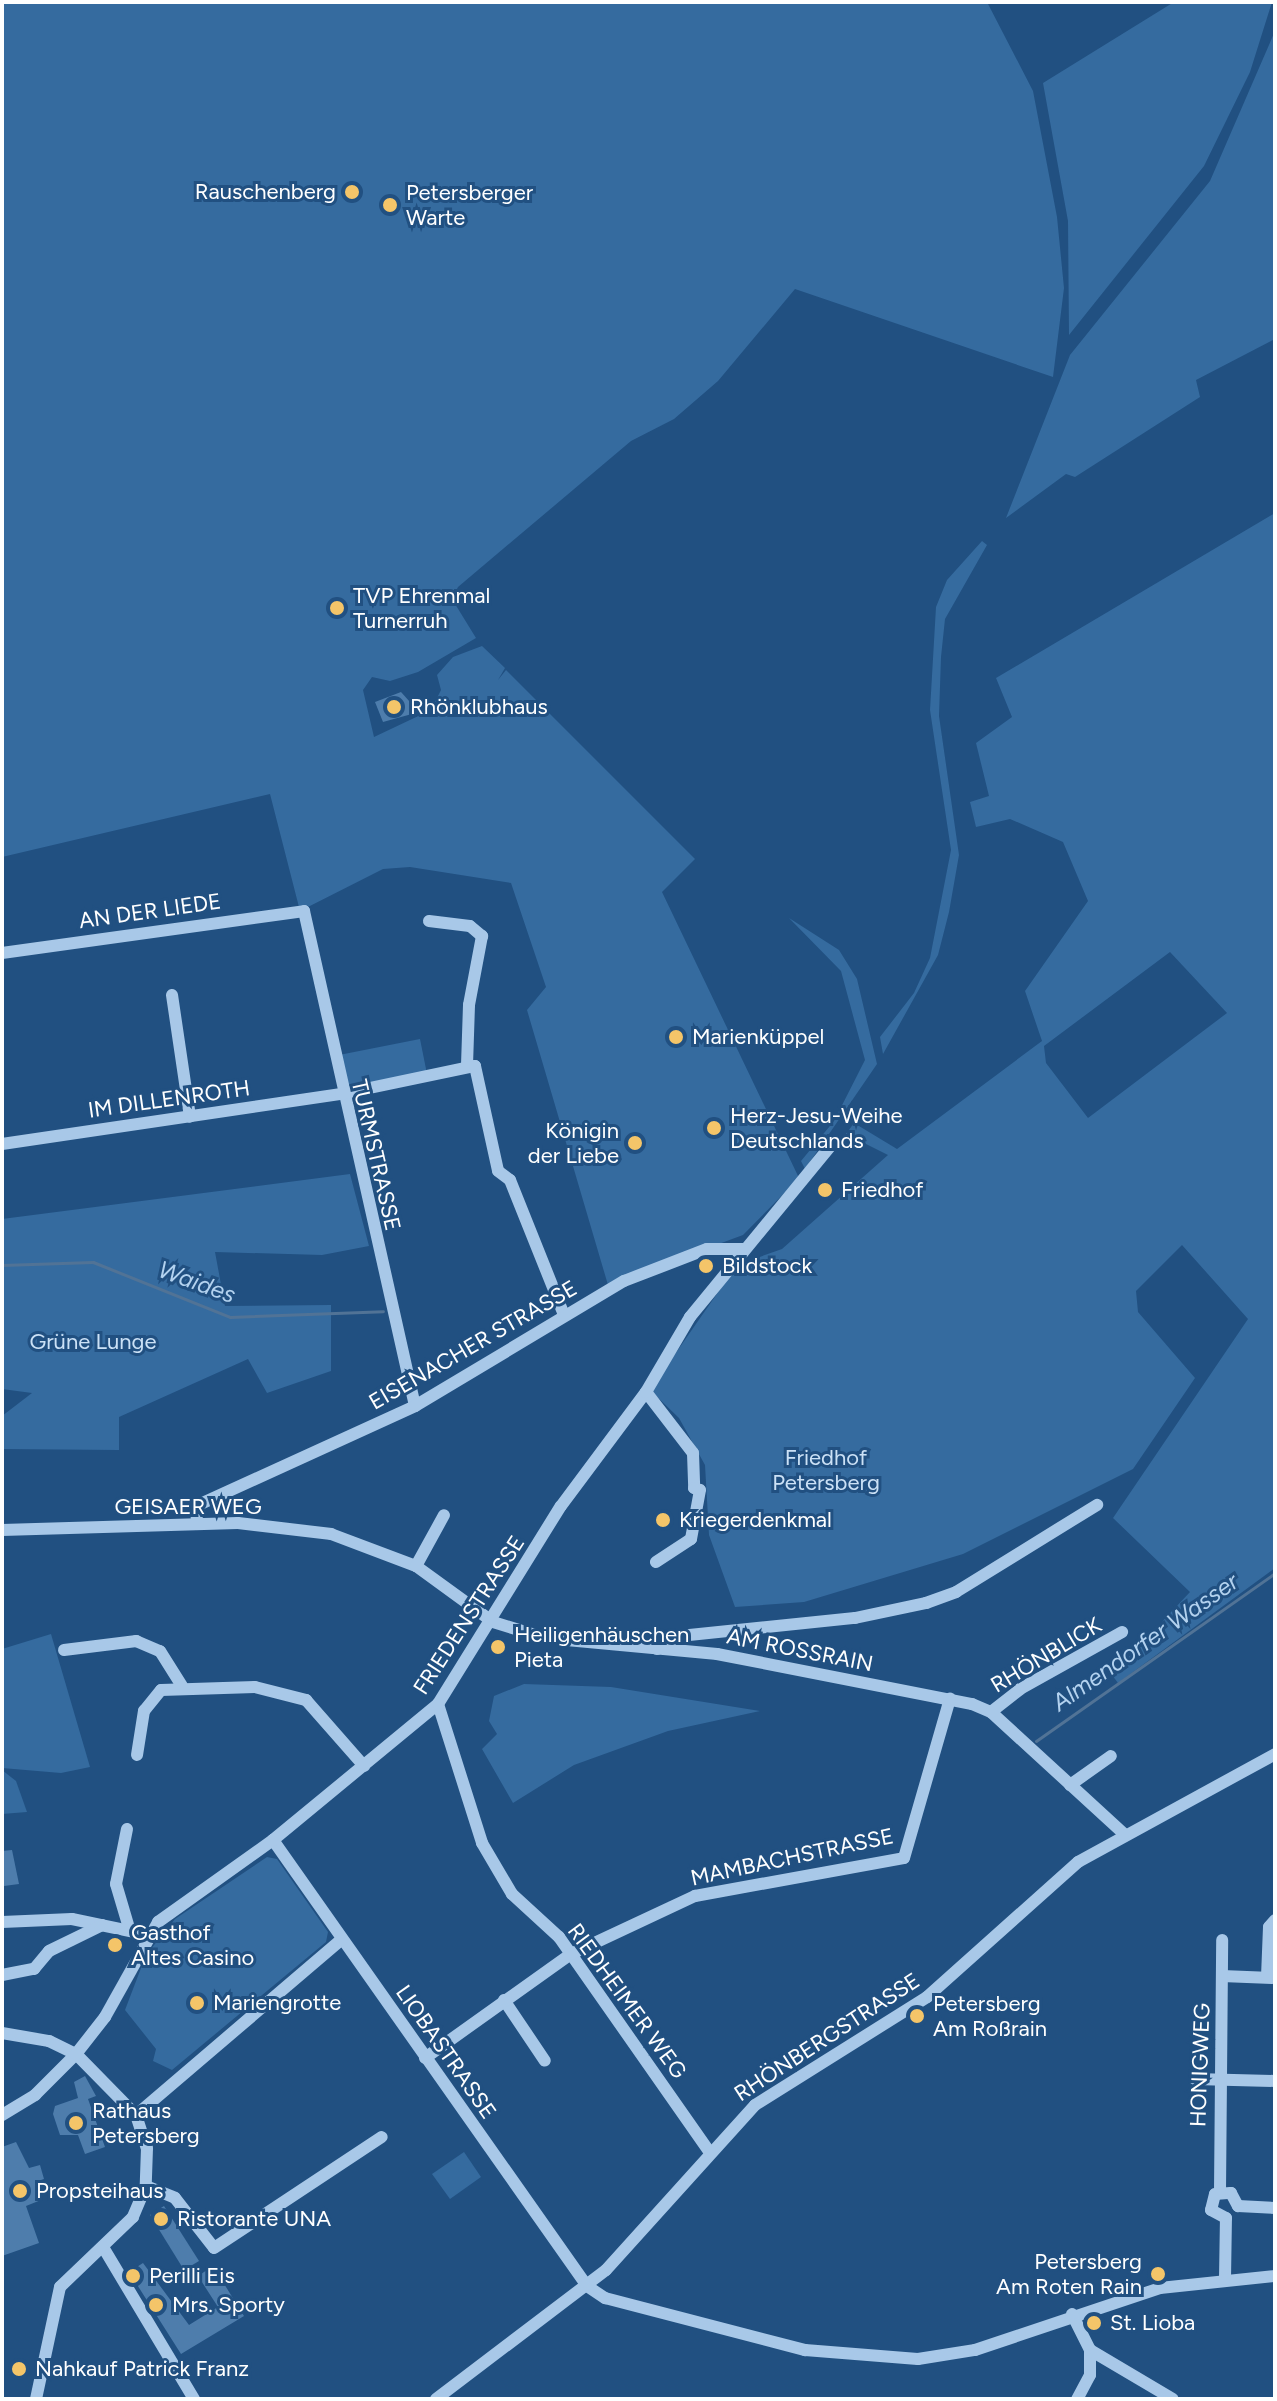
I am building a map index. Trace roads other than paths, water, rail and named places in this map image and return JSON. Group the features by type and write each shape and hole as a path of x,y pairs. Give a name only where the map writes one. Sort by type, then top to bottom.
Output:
{"street":[{"name":"AN DER LIEDE","path":"2,953 304,911"},
{"name":"TURMSTRASSE","path":"304,911 341,1094 415,1406"},
{"path":"429,921 470,926 482,936 469,1005 467,1066"},
{"path":"172,995 190,1117"},
{"path":"341,1094 475,1066 498,1171 510,1180 564,1315"},
{"name":"IM DILLENROTH","path":"2,1144 341,1094"},
{"name":"FRIEDENSTRASSE","path":"2,2115 35,2095 76,2054 105,2017 149,1935 170,1911 273,1840 438,1704 493,1622 561,1506 646,1392 690,1317 834,1142"},
{"name":"EISENACHER STRASSE","path":"197,1523 196,1506 415,1406 624,1281 707,1249 745,1249"},
{"path":"646,1392 693,1453 694,1488 700,1490 691,1539 656,1562"},
{"path":"657,1649 670,1637 855,1618 926,1603 956,1592 1097,1505"},
{"path":"416,1566 444,1515"},
{"name":"GEISAER WEG","path":"4,1531 197,1523 331,1534 416,1566 493,1622"},
{"name":"AM ROSSRAIN","path":"493,1622 545,1638 657,1649 950,1699 991,1712 1124,1834"},
{"name":"RHÖNBLICK","path":"991,1712 1122,1632"},
{"path":"64,1650 136,1641 160,1651 182,1686"},
{"path":"137,1755 144,1711 161,1690 182,1686 294,1693 364,1766"},
{"name":"MAMBACHSTRASSE","path":"425,2058 571,1954 695,1896 904,1858 950,1699"},
{"name":"RIEDHEIMER WEG","path":"438,1704 482,1843 517,1902 571,1954 708,2150"},
{"name":"RHÖNBERGSTRASSE","path":"436,2399 587,2286 649,2227 708,2150 769,2094 927,1997 1052,1882 1124,1834 1275,1754"},
{"path":"1070,1785 1111,1756"},
{"path":"127,1829 116,1884 129,1928"},
{"name":"LIOBASTRASSE","path":"273,1840 587,2286"},
{"path":"2,1922 72,1919 129,1928 149,1935"},
{"path":"1222,1976 1271,1978 1269,1927 1275,1920"},
{"path":"2,1975 34,1969 49,1951 102,1925"},
{"path":"136,2115 341,1940"},
{"name":"HONIGWEG","path":"1222,1940 1220,2191 1211,2210 1226,2218"},
{"path":"504,2000 545,2061"},
{"path":"2,2033 49,2041 76,2054 136,2115 147,2148 146,2186 127,2226 60,2287 36,2399"},
{"path":"1195,2079 1275,2081"},
{"path":"146,2186 175,2198 207,2245 223,2243 382,2137"},
{"path":"1220,2191 1231,2193 1238,2206"},
{"path":"1225,2279 1226,2218 1238,2206 1275,2208"},
{"path":"103,2247 194,2399"},
{"path":"587,2286 621,2304 805,2350 892,2360 975,2350 1072,2314 1160,2288 1275,2276"},
{"path":"1072,2314 1090,2350 1090,2375 1077,2399"},
{"path":"1090,2350 1173,2399"}],"waterway":[{"name":"Waides","path":"2,1265 93,1262 230,1317 383,1311"},
{"name":"Almendorfer Wasser","path":"1036,1741 1275,1573"}],"place":[{"name":"Rauschenberg","path":"352,192"},
{"name":"Petersberger Warte","path":"390,205"},
{"name":"TVP Ehrenmal Turnerruh","path":"337,608"},
{"name":"Rhönklubhaus","path":"394,707"},
{"name":"Marienküppel","path":"676,1037"},
{"name":"Herz-Jesu-Weihe Deutschlands","path":"714,1128"},
{"name":"Königin der Liebe","path":"635,1143"},
{"name":"Friedhof","path":"825,1190"},
{"name":"Bildstock","path":"706,1266"},
{"name":"Kriegerdenkmal","path":"663,1520"},
{"name":"Heiligenhäuschen Pieta","path":"498,1647"},
{"name":"Gasthof Altes Casino","path":"115,1945"},
{"name":"Mariengrotte","path":"197,2003"},
{"name":"Petersberg Am Roßrain","path":"917,2016"},
{"name":"Rathaus Petersberg","path":"76,2123"},
{"name":"Propsteihaus","path":"20,2191"},
{"name":"Ristorante UNA","path":"161,2219"},
{"name":"Petersberg Am Roten Rain","path":"1158,2274"},
{"name":"Perilli Eis","path":"133,2276"},
{"name":"Mrs. Sporty","path":"156,2305"},
{"name":"St. Lioba","path":"1094,2323"},
{"name":"Nahkauf Patrick Franz","path":"19,2369"}],"park label":[{"name":"Grüne Lunge","path":"93,1342"},
{"name":"Friedhof Petersberg","path":"826,1470"}]}
